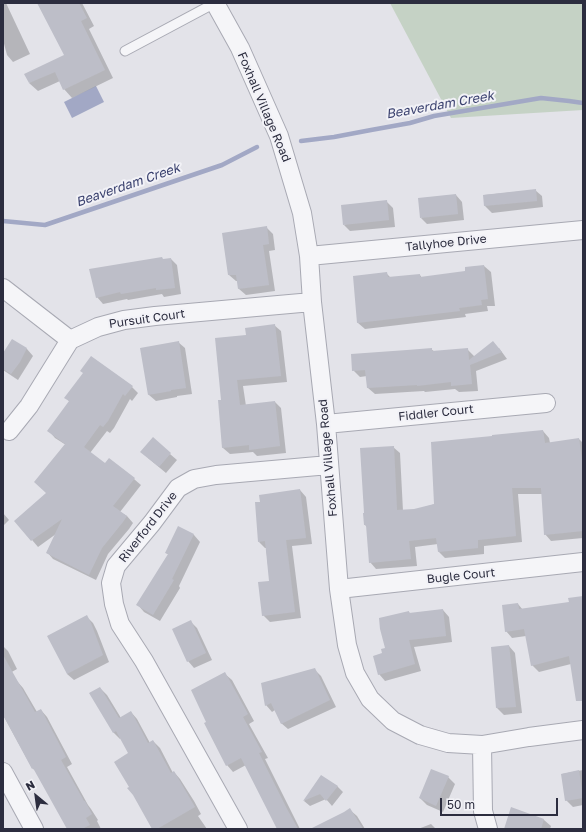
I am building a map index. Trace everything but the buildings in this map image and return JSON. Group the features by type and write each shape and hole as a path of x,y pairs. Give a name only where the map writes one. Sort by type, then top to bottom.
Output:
{"street":[{"name":"Foxhall Village Road","path":"215,3 240,48 279,136 302,213 309,256 312,302 326,424 346,645 355,673 370,699 393,721 420,735 448,743 482,745 583,730"},
{"name":"Tallyhoe Drive","path":"309,256 583,230"},
{"path":"3,288 70,340 29,406 9,431"},
{"name":"Pursuit Court","path":"70,340 98,327 124,320 312,302"},
{"name":"Fiddler Court","path":"326,424 546,403"},
{"name":"Riverford Drive","path":"238,829 144,661 120,624 114,604 111,583 116,566 152,523 178,488 194,479 216,475 329,465"},
{"name":"Bugle Court","path":"340,589 583,562"},
{"path":"482,745 483,811 488,829"},
{"path":"3,772 34,829"}],"lane":[{"path":"126,51 215,3"}],"green space":[{"path":"390,3 583,3 583,110 451,118"}],"water":[{"path":"96,86 104,102 72,118 64,102"}],"waterway":[{"name":"Beaverdam Creek","path":"301,141 334,137 410,123 434,116 541,98 583,103"},
{"name":"Beaverdam Creek","path":"3,221 45,225 222,165 257,147"}]}
